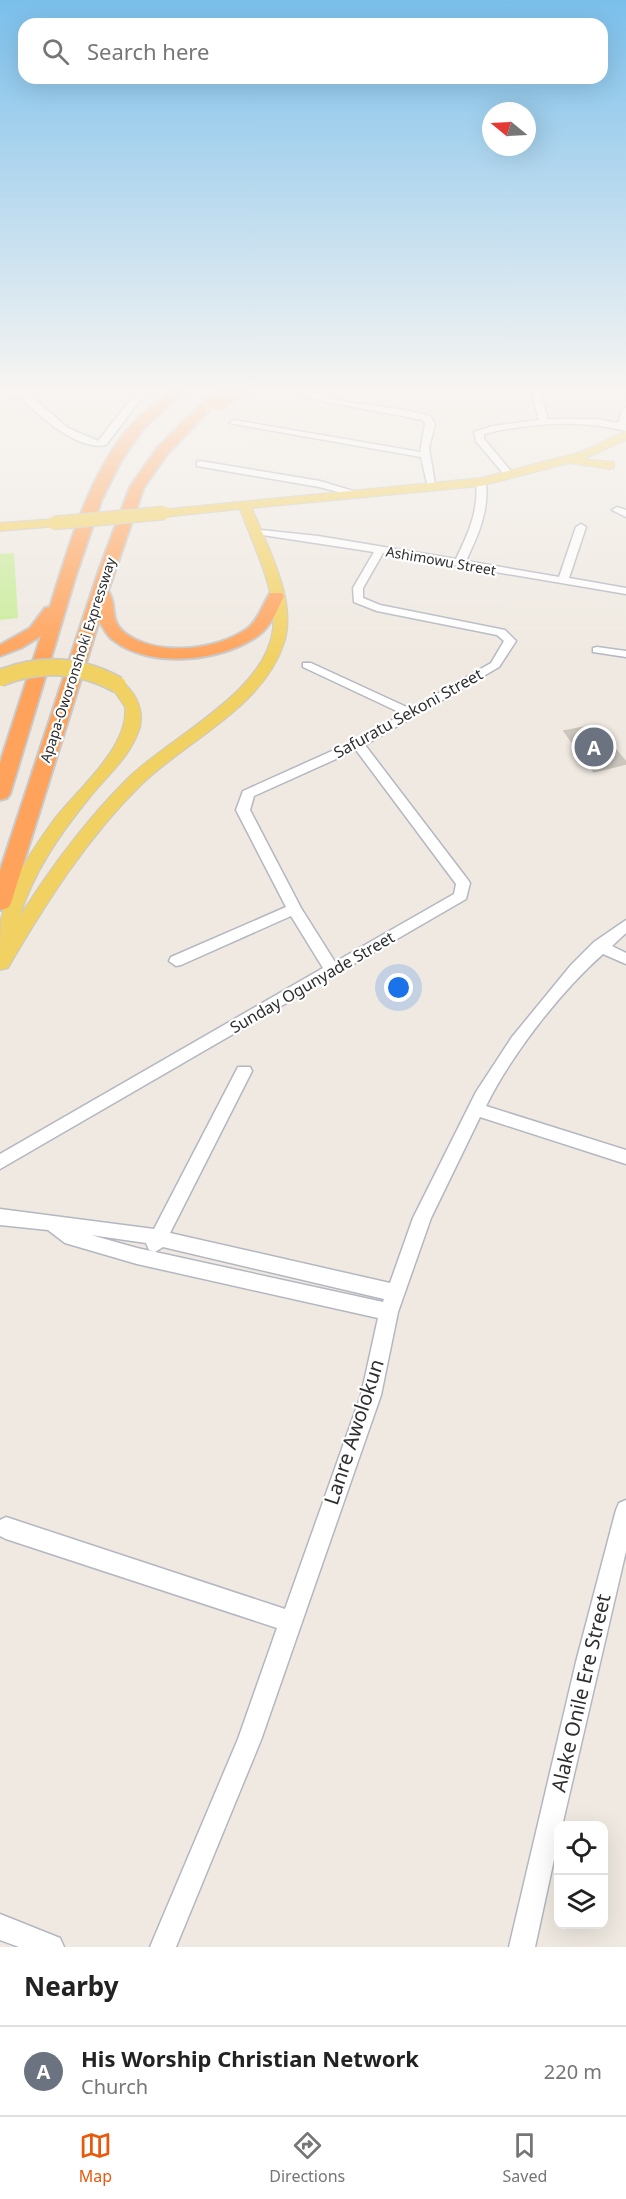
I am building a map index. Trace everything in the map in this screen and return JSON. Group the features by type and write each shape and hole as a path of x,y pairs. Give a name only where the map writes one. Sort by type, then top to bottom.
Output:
{"highway":[{"path":"0,794 68,575 95,499 106,478"},
{"name":"Apapa-Oworonshoki Expressway","path":"0,903 107,570 137,487 143,478"},
{"path":"107,570 102,608 107,625 126,641 169,653 199,652 231,645 262,623 276,596"},
{"path":"0,651 20,643 46,623 68,575"}],"main road":[{"path":"0,527 433,488 501,478"},
{"path":"0,964 68,858 104,815 136,780 248,687 278,642 280,605 254,526 250,504"},
{"path":"198,510 254,526"},
{"path":"0,678 19,671 57,668 92,673 118,685 131,699 134,706 129,735 75,804 31,869 6,932 0,964"}],"street":[{"path":"283,478 358,494"},
{"path":"430,478 433,488"},
{"path":"459,564 482,512 484,499 481,482"},
{"name":"Ashimowu Street","path":"254,526 459,564 626,591"},
{"path":"563,581 581,527"},
{"name":"Safuratu Sekoni Street","path":"332,970 294,909 243,810 243,802 255,789 358,744 495,665 510,641 501,633 377,608 358,600 358,588 380,550"},
{"path":"597,650 626,654"},
{"path":"307,665 412,714"},
{"name":"Sunday Ogunyade Street","path":"0,1162 461,896 464,889 463,883 358,744"},
{"path":"176,961 294,909"},
{"name":"Lanre Awolokun","path":"163,1947 249,1740 370,1395 393,1302 422,1218 476,1109 519,1041 552,996 599,946 626,925"},
{"path":"599,946 626,959"},
{"path":"148,1258 244,1071"},
{"path":"476,1109 626,1157"},
{"path":"0,1216 54,1225 79,1224 159,1238 393,1302"},
{"path":"54,1225 71,1237 148,1258 393,1302"},
{"name":"Alake Onile Ere Street","path":"522,1947 587,1662 626,1510"},
{"path":"6,1528 289,1621"},
{"path":"0,1927 51,1947"}],"green space":[{"path":"14,553 18,618 0,620 0,554"}],"building":[{"path":"595,725 626,764 594,772 564,731"}],"place":[{"name":"His Worship Christian Network","path":"594,747"}]}
